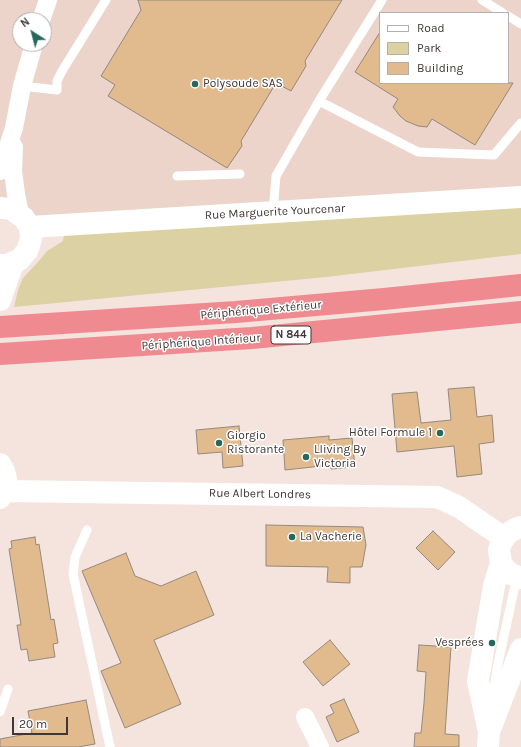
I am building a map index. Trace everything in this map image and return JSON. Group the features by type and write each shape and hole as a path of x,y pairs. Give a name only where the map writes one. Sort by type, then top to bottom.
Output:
{"highway":[{"name":"Périphérique Extérieur","path":"0,327 236,312 521,285"},
{"name":"Périphérique Intérieur","path":"0,354 252,338 521,312"}],"street":[{"path":"44,12 48,0"},
{"path":"0,171 14,128 22,86 32,52"},
{"path":"0,300 7,264 24,256 30,245 31,233 17,216 13,171 14,128"},
{"name":"Rue Marguerite Yourcenar","path":"17,216 273,212 521,197"},
{"path":"0,464 6,479 2,494"},
{"name":"Rue Albert Londres","path":"2,494 437,497 515,527"},
{"path":"488,740 478,681 494,586 515,572 499,550 515,527"},
{"path":"488,740 521,649"},
{"path":"305,717 320,747"}],"lane":[{"path":"22,86 57,90 57,81 62,70 106,0"},
{"path":"273,212 276,176 319,102 382,0"},
{"path":"482,0 501,12"},
{"path":"509,17 521,24"},
{"path":"319,102 418,152 494,155 521,124"},
{"path":"177,176 240,174"},
{"path":"87,530 75,557 73,574 110,747"},
{"path":"0,712 8,689"}],"shaded area":[{"path":"0,0 521,0 521,205 65,231 0,219"}],"green space":[{"path":"521,205 521,254 326,277 14,307 18,290 23,278 47,251 63,241 65,231"}],"building":[{"name":"Polysoude SAS","path":"138,0 342,0 305,61 306,66 291,91 276,83 241,141 242,146 227,168 108,96 115,85 101,76 141,10"},
{"path":"379,34 379,84 513,83 475,145 432,119 427,127 418,126 406,121 393,107 398,99 355,72"},
{"name":"Hôtel Formule 1","path":"474,387 477,417 492,415 494,442 479,444 482,474 457,477 454,446 397,452 392,394 417,392 421,423 451,420 448,389"},
{"name":"Giorgio Ristorante","path":"239,426 243,466 223,468 222,452 198,454 196,430"},
{"path":"329,436 329,440 352,438 355,467 331,469 331,465 285,470 283,440"},
{"path":"266,525 363,527 366,545 362,567 350,567 350,583 327,582 328,567 266,566"},
{"path":"433,531 455,552 438,570 416,548"},
{"path":"35,537 36,545 39,544 51,620 54,619 58,643 53,644 55,657 29,661 27,649 21,650 17,625 21,625 9,549 12,548 11,541"},
{"path":"126,553 135,576 161,586 196,571 214,615 154,640 181,704 125,728 101,671 121,663 82,571"},
{"path":"330,640 350,664 323,686 303,662"},
{"path":"419,645 451,647 445,734 459,735 459,747 414,747 415,733 421,733 426,672 417,671"},
{"path":"344,699 359,732 337,742 326,717 334,713 330,705"},
{"path":"86,700 95,744 78,747 0,747 0,739 32,733 28,711"}],"place":[{"name":"Polysoude SAS","path":"195,84"},
{"name":"Hôtel Formule 1","path":"440,433"},
{"name":"Giorgio Ristorante","path":"219,443"},
{"name":"Lliving By Victoria","path":"306,457"},
{"name":"La Vacherie","path":"292,537"},
{"name":"Vesprées","path":"492,643"}]}
